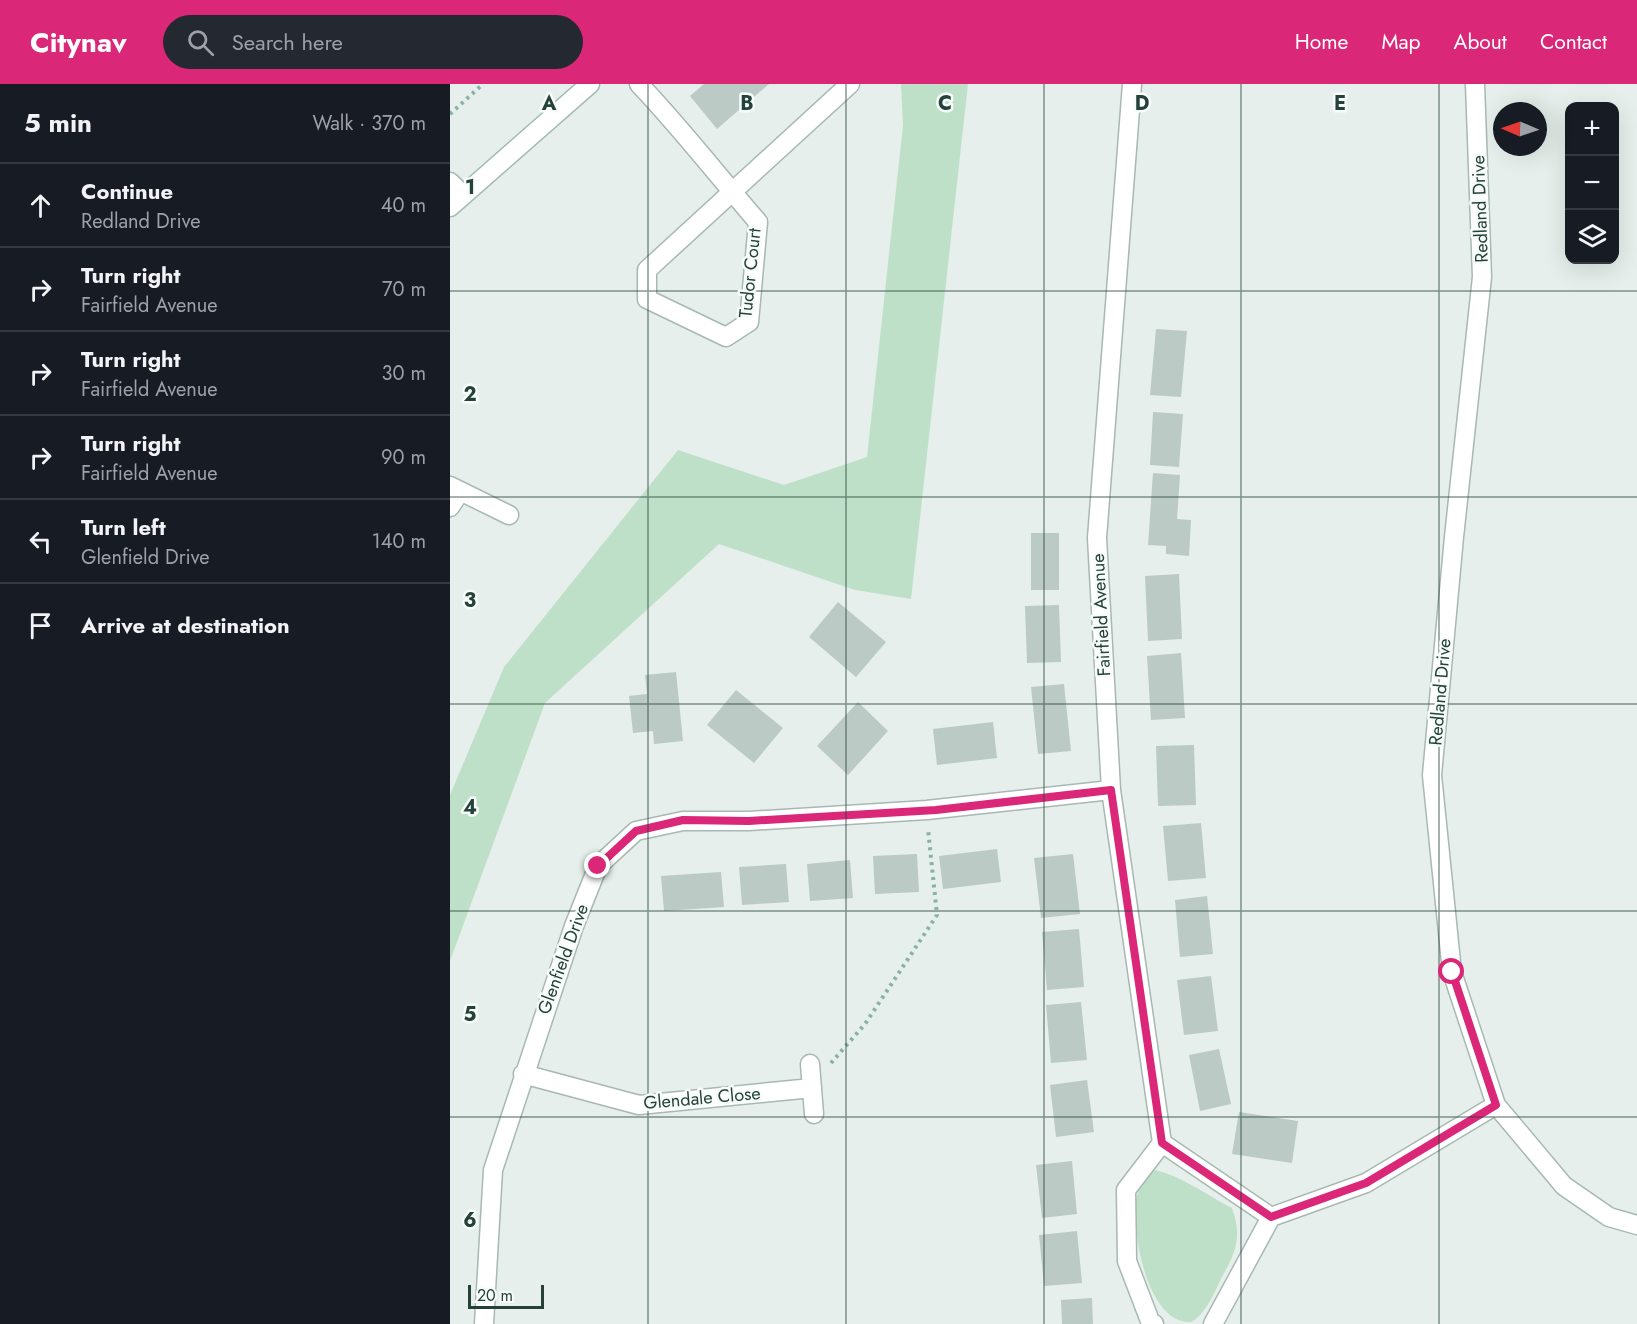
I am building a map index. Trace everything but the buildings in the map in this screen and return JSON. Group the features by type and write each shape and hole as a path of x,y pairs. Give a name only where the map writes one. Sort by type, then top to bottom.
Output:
{"street":[{"path":"450,182 457,201 590,84"},
{"name":"Tudor Court","path":"639,84 731,192 758,222 748,322 726,337 647,299 647,270 731,192 850,84"},
{"name":"Fairfield Avenue","path":"1132,84 1097,538 1111,790 1162,1143"},
{"name":"Redland Drive","path":"1475,84 1482,277 1454,537 1432,776 1452,972 1496,1105 1564,1186 1609,1217 1637,1225"},
{"path":"453,495 509,515"},
{"name":"Glenfield Drive","path":"483,1324 493,1170 574,926 598,866 636,831 683,820 749,821 927,810 1111,790"},
{"path":"810,1064 814,1114"},
{"name":"Glendale Close","path":"523,1074 639,1105 812,1088"},
{"path":"1213,1324 1271,1217 1366,1183 1496,1105"},
{"path":"1154,1324 1150,1321 1127,1261 1126,1190 1162,1143 1271,1217"}],"path":[{"path":"450,114 483,84"},
{"path":"812,1088 864,1024 937,915 927,810"}],"green space":[{"path":"901,84 968,84 911,599 855,590 719,544 545,703 450,961 450,795 504,667 678,450 784,485 867,457 903,125"},
{"path":"1155,1170 1185,1182 1232,1208 1235,1219 1236,1246 1230,1262 1208,1304 1191,1322 1175,1318 1162,1308 1152,1291 1140,1251 1136,1231 1136,1200 1143,1184"}],"route":[{"path":"598,866 636,831 683,820 749,821 936,810 1111,790 1162,1143 1271,1217 1366,1183 1496,1105 1452,972"}]}
